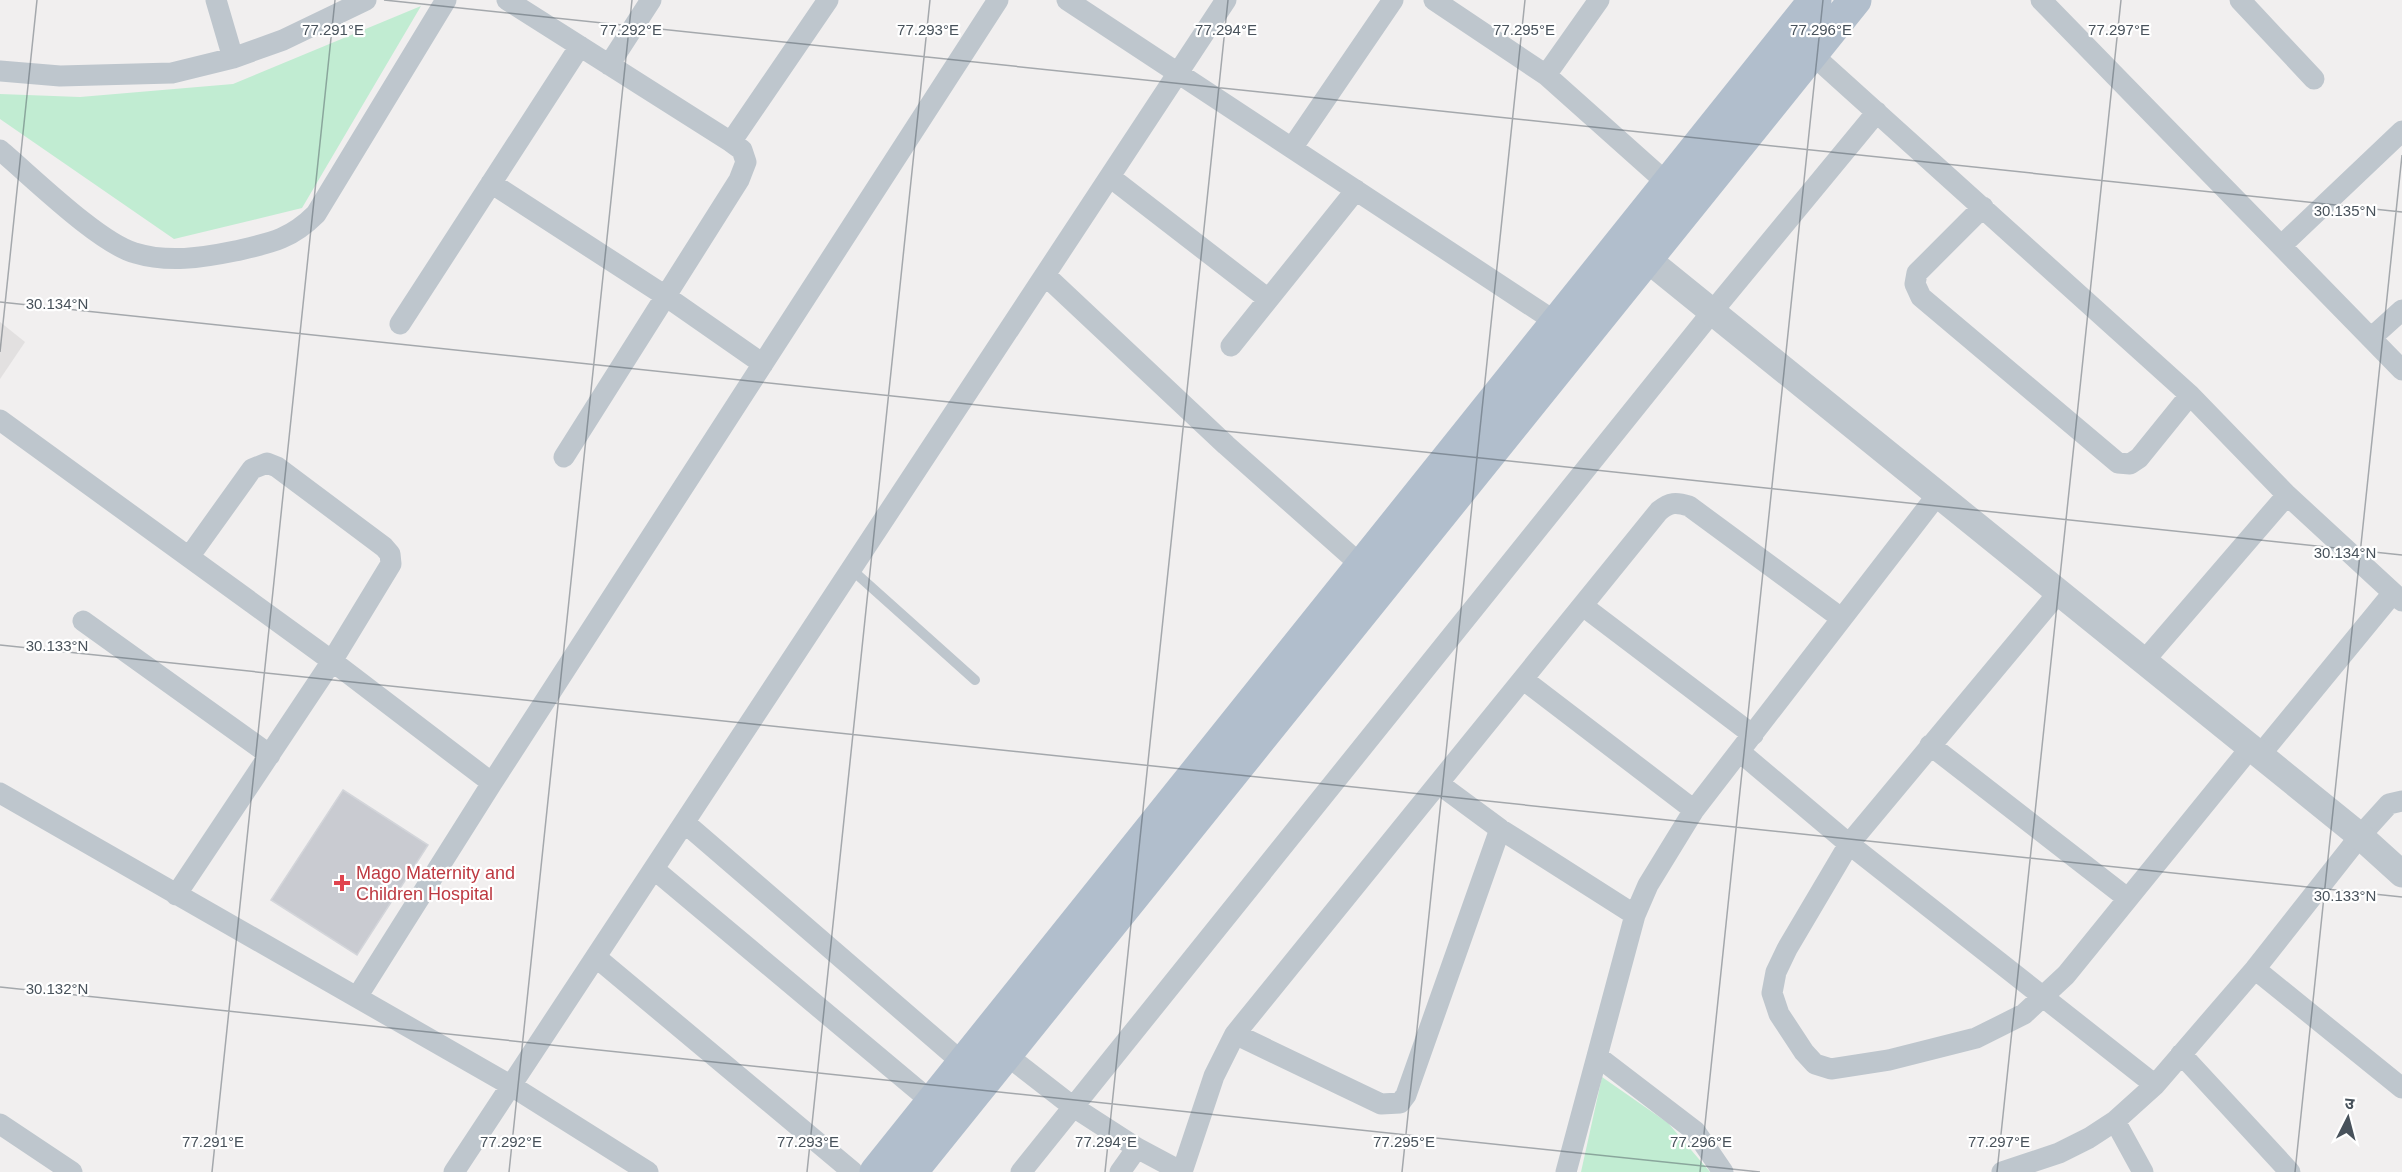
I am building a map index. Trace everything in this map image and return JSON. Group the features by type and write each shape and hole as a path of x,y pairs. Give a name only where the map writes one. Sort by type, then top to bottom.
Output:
{"main road":[{"path":"876,1172 963,1063 995,1046 1800,44 1815,0"},
{"path":"1634,249 1667,183 1800,44 1855,0"},
{"path":"911,1172 995,1046 1360,565 1569,330"}],"street":[{"path":"216,0 233,58"},
{"path":"0,71 60,76 172,73 233,58 283,40 366,0"},
{"path":"0,150 108,240 133,253 179,260 278,241 299,231 316,214 446,0"},
{"path":"507,0 731,142 742,150 746,162 739,180 664,295 564,457"},
{"path":"609,65 651,0"},
{"path":"731,142 828,0"},
{"path":"357,998 492,783 998,0"},
{"path":"1067,0 1569,330"},
{"path":"454,1172 1226,0"},
{"path":"1292,148 1393,0"},
{"path":"1434,0 1546,75 1667,183"},
{"path":"1546,75 1599,0"},
{"path":"2041,0 2402,370"},
{"path":"2240,0 2314,79"},
{"path":"1800,44 2190,395 2287,495 2398,597 2255,751 2127,898 2066,975 2024,1014 1976,1038 1849,1068 1831,1069 1815,1064 1804,1052 1779,1014 1772,993 1776,972 1787,949 1849,844 2059,592"},
{"path":"400,324 580,46"},
{"path":"1020,1172 1712,312 1877,112"},
{"path":"2281,246 2402,131"},
{"path":"1110,177 1268,299"},
{"path":"491,183 664,295 763,364"},
{"path":"1231,346 1356,190"},
{"path":"1983,207 1917,273 1915,284 1921,297 2118,464 2130,464 2139,458 2190,395"},
{"path":"1634,249 2360,836 2402,874"},
{"path":"1046,275 1217,437 1360,565"},
{"path":"2371,338 2402,310"},
{"path":"0,420 332,661 492,783"},
{"path":"176,895 332,661 391,564 390,554 277,466 267,463 252,469 189,557"},
{"path":"1566,1172 1635,915 1648,885 1694,810 1938,494"},
{"path":"2144,661 2287,495"},
{"path":"995,1046 1072,1106 1137,1148 1182,1172 1214,1076 1235,1034 1659,511 1668,504 1678,502 1689,506 1841,618"},
{"path":"1583,606 1746,743 1849,844 2155,1085"},
{"path":"83,621 270,755"},
{"path":"1524,680 1694,810"},
{"path":"1930,745 2127,898"},
{"path":"1439,784 1500,829 1635,915"},
{"path":"0,793 510,1085 648,1172"},
{"path":"2002,1172 2059,1154 2115,1121 2155,1085 2255,969 2360,836 2390,804 2402,801"},
{"path":"686,823 963,1063"},
{"path":"1235,1034 1381,1104 1401,1103 1406,1095 1500,829"},
{"path":"655,870 932,1102"},
{"path":"597,958 853,1172"},
{"path":"2255,969 2402,1088"},
{"path":"2181,1054 2290,1172"},
{"path":"1597,1056 1695,1131 1723,1172"},
{"path":"2115,1121 2143,1172"},
{"path":"0,1124 72,1172"},
{"path":"1120,1172 1137,1148"}],"lane":[{"path":"851,569 975,680"}],"shaded area":[{"path":"0,322 25,342 0,379"}],"green space":[{"path":"421,6 302,208 174,239 0,119 0,94 80,97 233,84"},
{"path":"1602,1077 1668,1123 1710,1172 1581,1172"}],"building":[{"path":"343,790 428,845 357,955 271,900"}],"place":[{"name":"Mago Maternity and Children Hospital","path":"342,883"}]}
